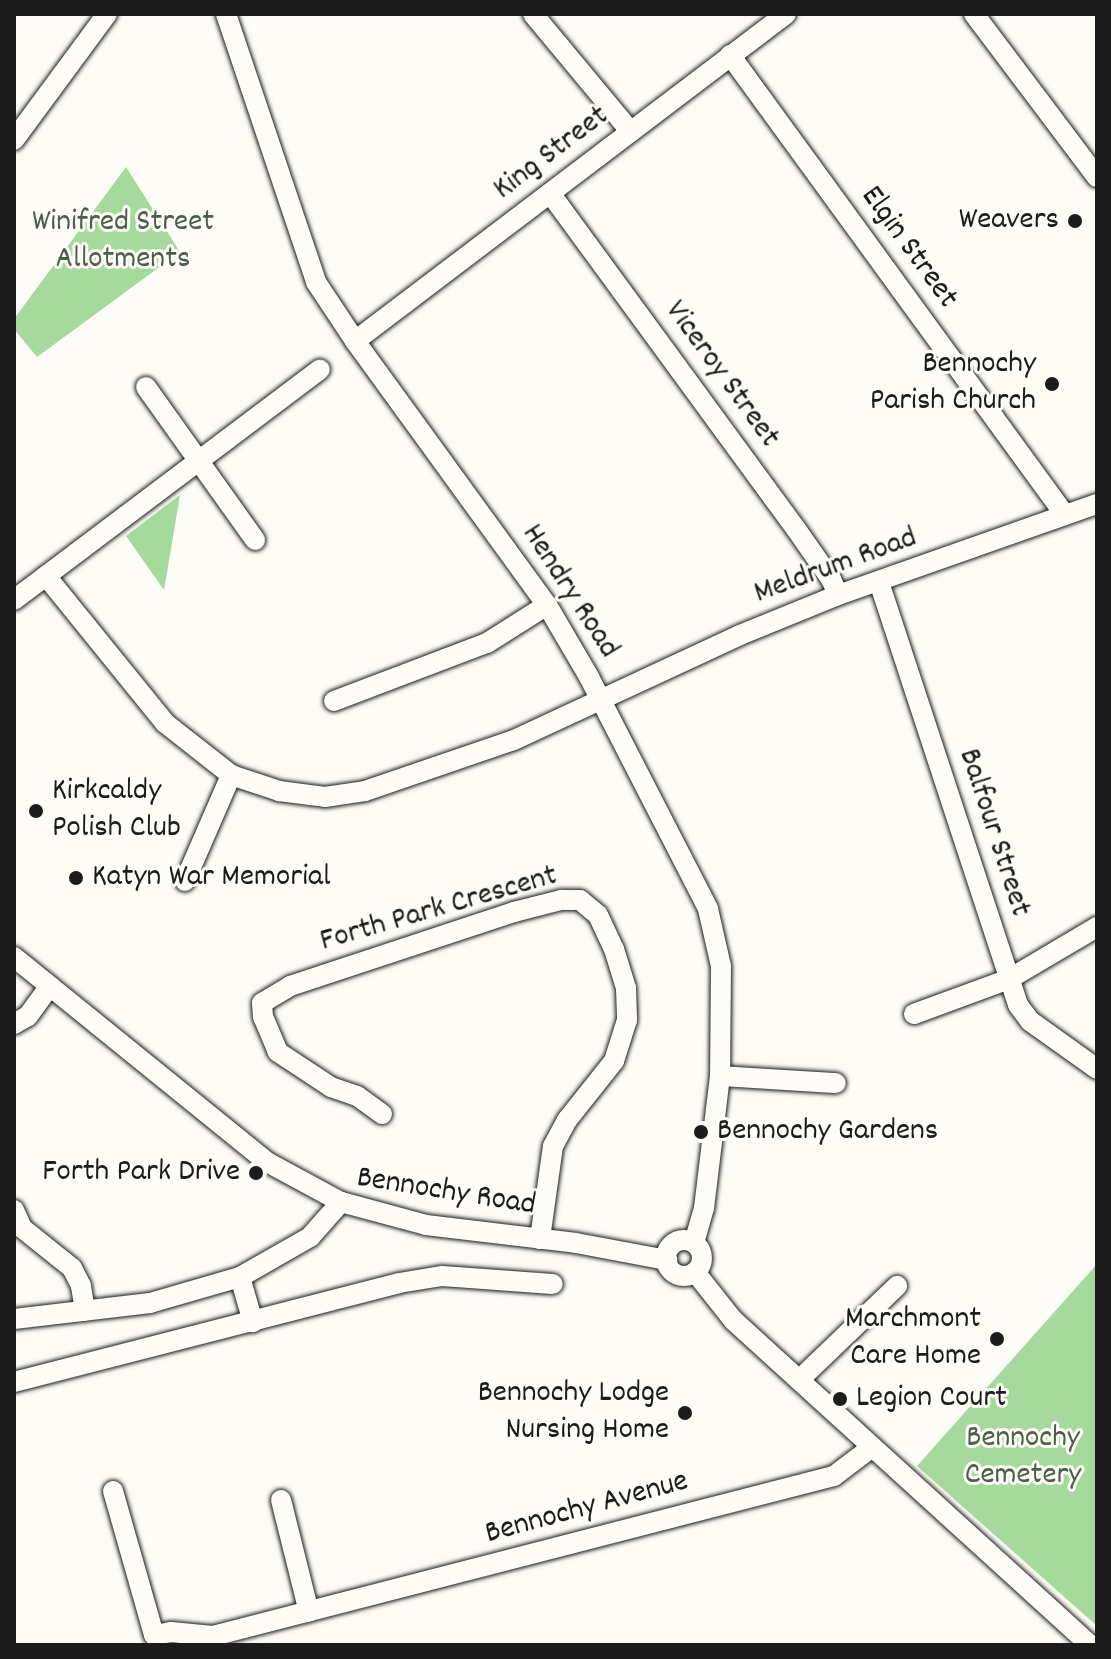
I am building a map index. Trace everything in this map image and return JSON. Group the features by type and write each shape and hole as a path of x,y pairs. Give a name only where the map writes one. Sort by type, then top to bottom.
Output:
{"street":[{"path":"14,140 107,14"},
{"name":"Hendry Road","path":"226,14 316,282 355,341 547,605 602,702 708,909 721,966 720,1076 704,1208 694,1243"},
{"path":"533,14 631,132"},
{"name":"King Street","path":"355,341 786,14"},
{"path":"974,14 1097,177"},
{"name":"Elgin Street","path":"730,55 1065,515"},
{"name":"Viceroy Street","path":"550,193 796,529 831,579 838,595"},
{"path":"14,600 320,369"},
{"path":"146,387 255,540"},
{"name":"Meldrum Road","path":"46,576 165,723 231,775 279,791 325,797 365,791 514,740 602,702 740,635 838,595 1065,515 1096,507"},
{"name":"Balfour Street","path":"879,582 1018,1005 1030,1021 1097,1069"},
{"path":"334,701 487,643 547,605"},
{"path":"185,881 231,775"},
{"name":"Forth Park Crescent","path":"382,1114 357,1096 331,1087 278,1052 263,1017 262,1003 290,986 514,912 561,900 580,900 598,915 614,949 626,988 627,1020 614,1061 567,1120 553,1146 540,1239"},
{"path":"914,1014 1009,979 1097,927"},
{"path":"14,957 267,1162 341,1202"},
{"path":"14,1024 28,1016 50,986"},
{"path":"720,1076 836,1083"},
{"name":"Bennochy Road","path":"14,1319 150,1303 240,1277 310,1237 341,1202 426,1225 540,1239 667,1260"},
{"path":"14,1210 22,1228 72,1268 81,1286 85,1311"},
{"path":"683,1241 694,1243 702,1257 695,1272 685,1276 675,1273 667,1260 673,1245 683,1241"},
{"path":"695,1272 733,1320 1090,1645"},
{"path":"14,1382 399,1283 442,1276 553,1284"},
{"path":"240,1277 253,1322"},
{"path":"799,1380 897,1286"},
{"name":"Bennochy Avenue","path":"113,1491 156,1640 171,1632 210,1640 834,1476 872,1447"},
{"path":"281,1500 309,1612"}],"green space":[{"name":"Winifred Street Allotments","path":"126,167 180,252 37,357 14,329 14,319"},
{"path":"180,495 164,590 126,536"},
{"name":"Bennochy Cemetery","path":"1097,1264 1097,1626 917,1466"}],"place":[{"name":"Weavers","path":"1075,221"},
{"name":"Bennochy Parish Church","path":"1052,384"},
{"name":"Kirkcaldy Polish Club","path":"36,811"},
{"name":"Katyn War Memorial","path":"76,878"},
{"name":"Bennochy Gardens","path":"701,1132"},
{"name":"Forth Park Drive","path":"256,1173"},
{"name":"Marchmont Care Home","path":"997,1339"},
{"name":"Legion Court","path":"840,1399"},
{"name":"Bennochy Lodge Nursing Home","path":"685,1413"}]}
